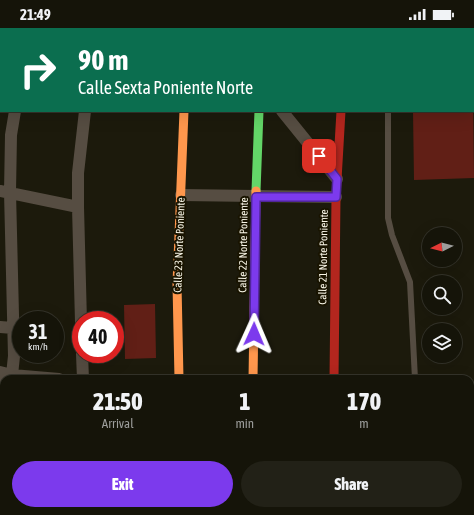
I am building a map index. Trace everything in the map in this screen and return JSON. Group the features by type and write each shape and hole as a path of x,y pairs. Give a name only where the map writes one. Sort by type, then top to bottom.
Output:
{"street":[{"path":"12,311 5,192 15,112"},
{"path":"81,311 78,173 85,112"},
{"name":"Calle 23 Norte Poniente","path":"179,375 177,284 184,112"},
{"name":"Calle 22 Norte Poniente","path":"253,375 259,112"},
{"path":"283,112 337,179"},
{"name":"Calle 21 Norte Poniente","path":"334,375 336,197 341,112"},
{"path":"5,192 78,207"},
{"path":"181,195 336,197"},
{"path":"0,327 12,328"},
{"path":"6,375 12,361"},
{"path":"82,363 83,375"}],"lane":[{"path":"388,112 388,218 392,235 410,282 415,375"}],"shaded area":[{"path":"413,112 473,112 474,178 414,180"},
{"path":"155,304 156,358 125,359 124,305"}],"traffic: fast":[{"path":"256,191 259,112"}],"traffic: slow":[{"path":"179,375 177,284 184,112"},
{"path":"253,375 256,191"}],"traffic: jam":[{"path":"334,375 336,197 341,112"}],"route":[{"path":"254,334 256,197 336,197 337,179 319,156"}]}
